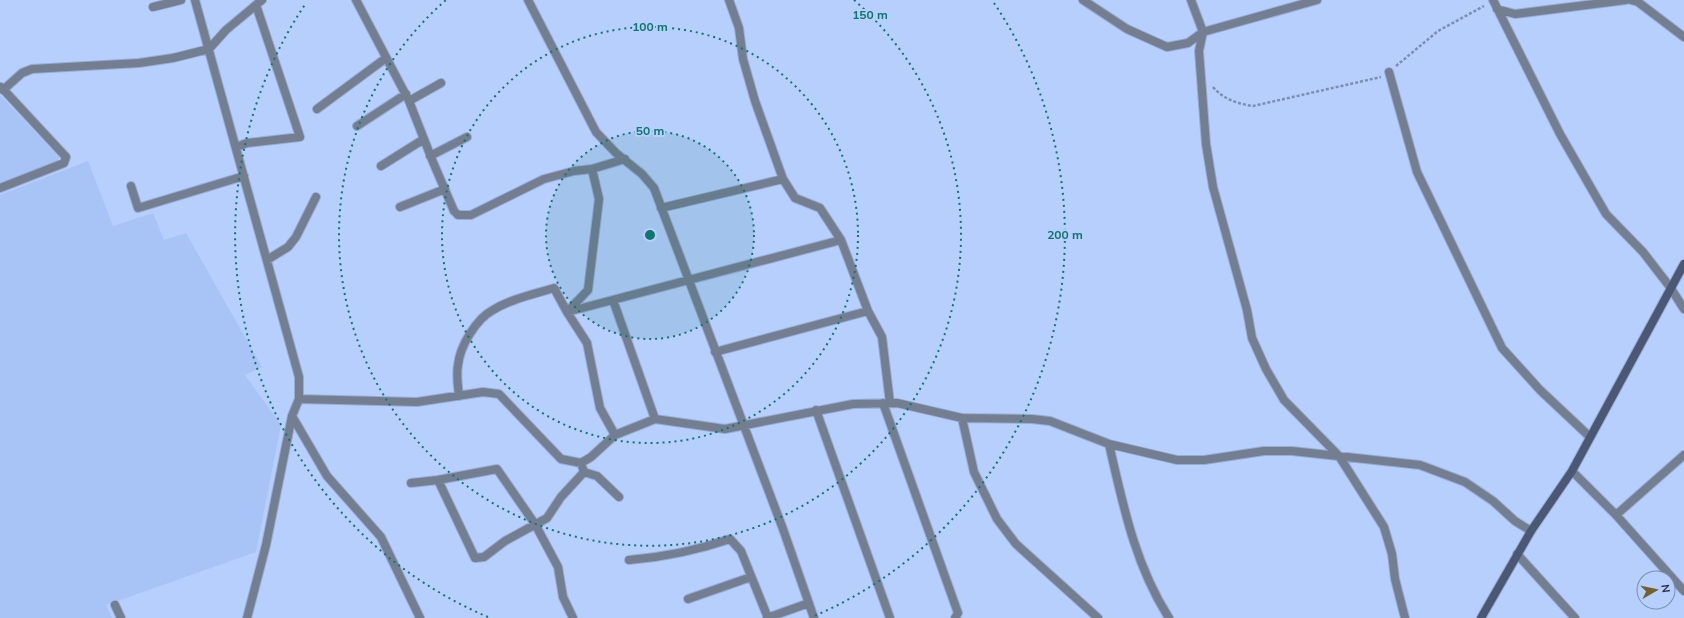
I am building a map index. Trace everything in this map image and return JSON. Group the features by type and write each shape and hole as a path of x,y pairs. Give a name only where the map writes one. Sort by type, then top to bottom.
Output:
{"street":[{"path":"153,7 181,0"},
{"path":"195,0 210,49 299,377 299,399 292,416 266,545 248,618"},
{"path":"356,0 408,97 430,156 454,211 458,215 471,215 544,179 574,171 592,169 624,160"},
{"path":"528,0 596,132 624,160 642,174 654,188 814,618"},
{"path":"729,0 739,28 743,59 755,101 783,179 795,198 820,208 841,240 868,312 882,336 887,403 958,614 955,618"},
{"path":"1083,0 1127,29 1167,46 1188,43 1203,32 1317,0"},
{"path":"1191,0 1203,32 1199,51 1206,144 1213,187 1238,274 1252,338 1266,369 1284,400 1339,456 1384,527 1392,554 1395,579 1406,618"},
{"path":"1494,3 1515,14 1626,0"},
{"path":"1631,0 1638,2 1684,37"},
{"path":"0,188 64,164 66,157 2,88 22,73 32,69 139,63 172,58 210,49 226,30 259,2 300,137 247,143 236,147"},
{"path":"1494,3 1560,134 1606,214 1643,252 1670,287 1684,309"},
{"path":"317,109 386,58"},
{"path":"1389,72 1417,172 1502,348 1540,390 1590,437"},
{"path":"357,126 408,97 441,83"},
{"path":"430,156 467,137"},
{"path":"381,166 424,139"},
{"path":"567,312 588,290 599,199 592,169"},
{"path":"131,186 138,208 244,176"},
{"path":"661,208 783,179"},
{"path":"400,207 445,188"},
{"path":"267,260 288,247 296,238 316,197"},
{"path":"567,312 841,240"},
{"path":"1481,618 1531,531 1572,471 1670,287 1684,264"},
{"path":"459,396 457,377 458,363 465,343 480,319 493,310 524,297 554,288 567,312 587,343 600,408 615,435"},
{"path":"613,300 655,419"},
{"path":"715,352 868,312"},
{"path":"299,399 417,402 483,392 499,394 561,459 581,463 615,435 655,419 725,429 742,424 853,404 897,403 962,418 1032,419 1050,421 1070,427 1109,444 1177,460 1204,460 1264,451 1292,451 1420,465 1465,482 1493,501 1515,521 1531,531"},
{"path":"816,410 890,618"},
{"path":"292,416 327,476 381,537 420,618"},
{"path":"962,418 974,472 997,519 1016,544 1098,618"},
{"path":"1109,444 1128,526 1136,553 1147,579 1169,618"},
{"path":"1616,515 1684,455"},
{"path":"581,463 584,472"},
{"path":"411,483 497,470 535,524 558,567 563,597 573,618"},
{"path":"1572,471 1616,515 1684,591"},
{"path":"584,472 597,476 619,497"},
{"path":"438,480 475,558 484,557 505,541 547,518 561,497 584,472"},
{"path":"628,560 661,557 695,551 730,539 741,551 768,618 809,603"},
{"path":"1517,554 1575,618"},
{"path":"688,599 752,577"},
{"path":"115,605 121,618"}],"path":[{"path":"1201,74 1217,92 1239,104 1253,106 1378,78 1389,72 1438,31 1494,3"}],"shaded area":[{"path":"0,95 59,157 57,162 0,184"},
{"path":"88,161 113,226 153,213 164,240 186,233 262,367 245,375 281,425 256,552 106,605 112,618 0,618 0,195"}]}
